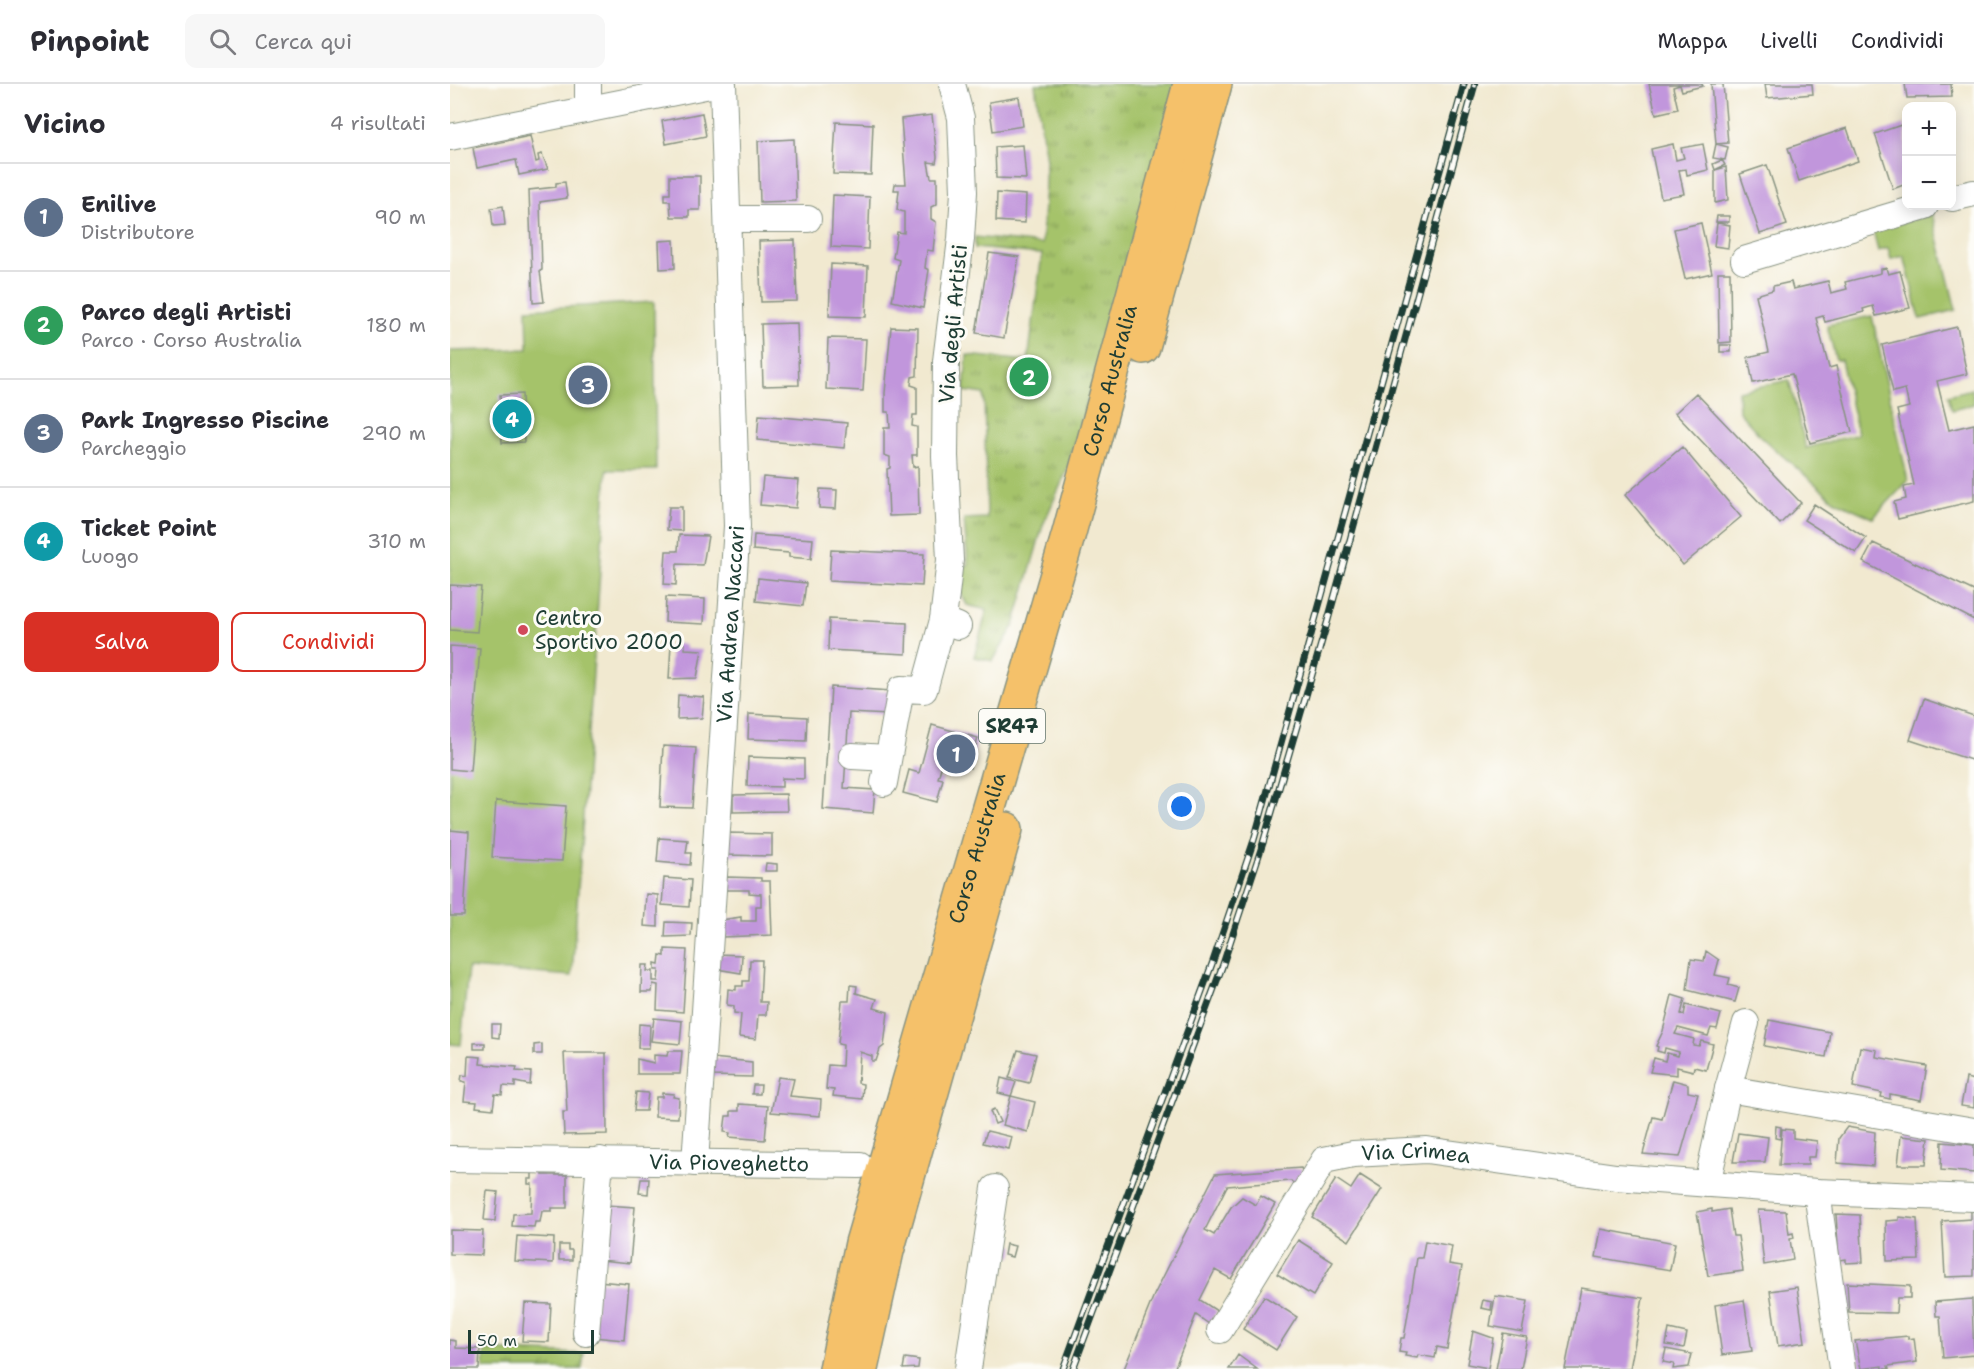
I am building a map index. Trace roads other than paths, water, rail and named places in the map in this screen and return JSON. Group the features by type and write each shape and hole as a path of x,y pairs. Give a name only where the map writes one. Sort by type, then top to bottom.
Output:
{"highway":[{"name":"Corso Australia","path":"836,1369 862,1243 1069,533 1190,84"},
{"name":"Corso Australia","path":"861,1369 890,1239 1181,212 1215,84"}],"street":[{"path":"450,137 588,97 715,84"},
{"name":"Via Andrea Naccari","path":"695,1163 737,526 723,84"},
{"name":"Via degli Artisti","path":"888,758 901,688 924,690 950,623 950,560 945,456 946,361 961,239 964,192 961,118 952,84"},
{"path":"1956,197 1974,193"},
{"path":"1744,260 1912,210"},
{"path":"728,219 808,219"},
{"path":"852,756 888,758 884,783"},
{"path":"1707,1184 1728,1089 1746,1023"},
{"path":"1728,1089 1974,1131"},
{"name":"Via Crimea","path":"1220,1330 1324,1160 1353,1154 1426,1150 1616,1177 1817,1192 1974,1198"},
{"name":"Via Pioveghetto","path":"450,1159 860,1165"},
{"path":"586,1333 600,1160"},
{"path":"968,1369 995,1188"},
{"path":"1817,1192 1842,1369"}],"railway":[{"path":"1063,1369 1212,964 1254,840 1464,84"},
{"path":"1073,1369 1222,967 1263,843 1328,620 1475,84"}],"place":[{"name":"Parco degli Artisti","path":"1029,377"},
{"name":"Park Ingresso Piscine","path":"588,385"},
{"name":"Ticket Point","path":"512,419"},
{"name":"Centro Sportivo 2000","path":"523,630"},
{"name":"Enilive","path":"956,754"}]}
